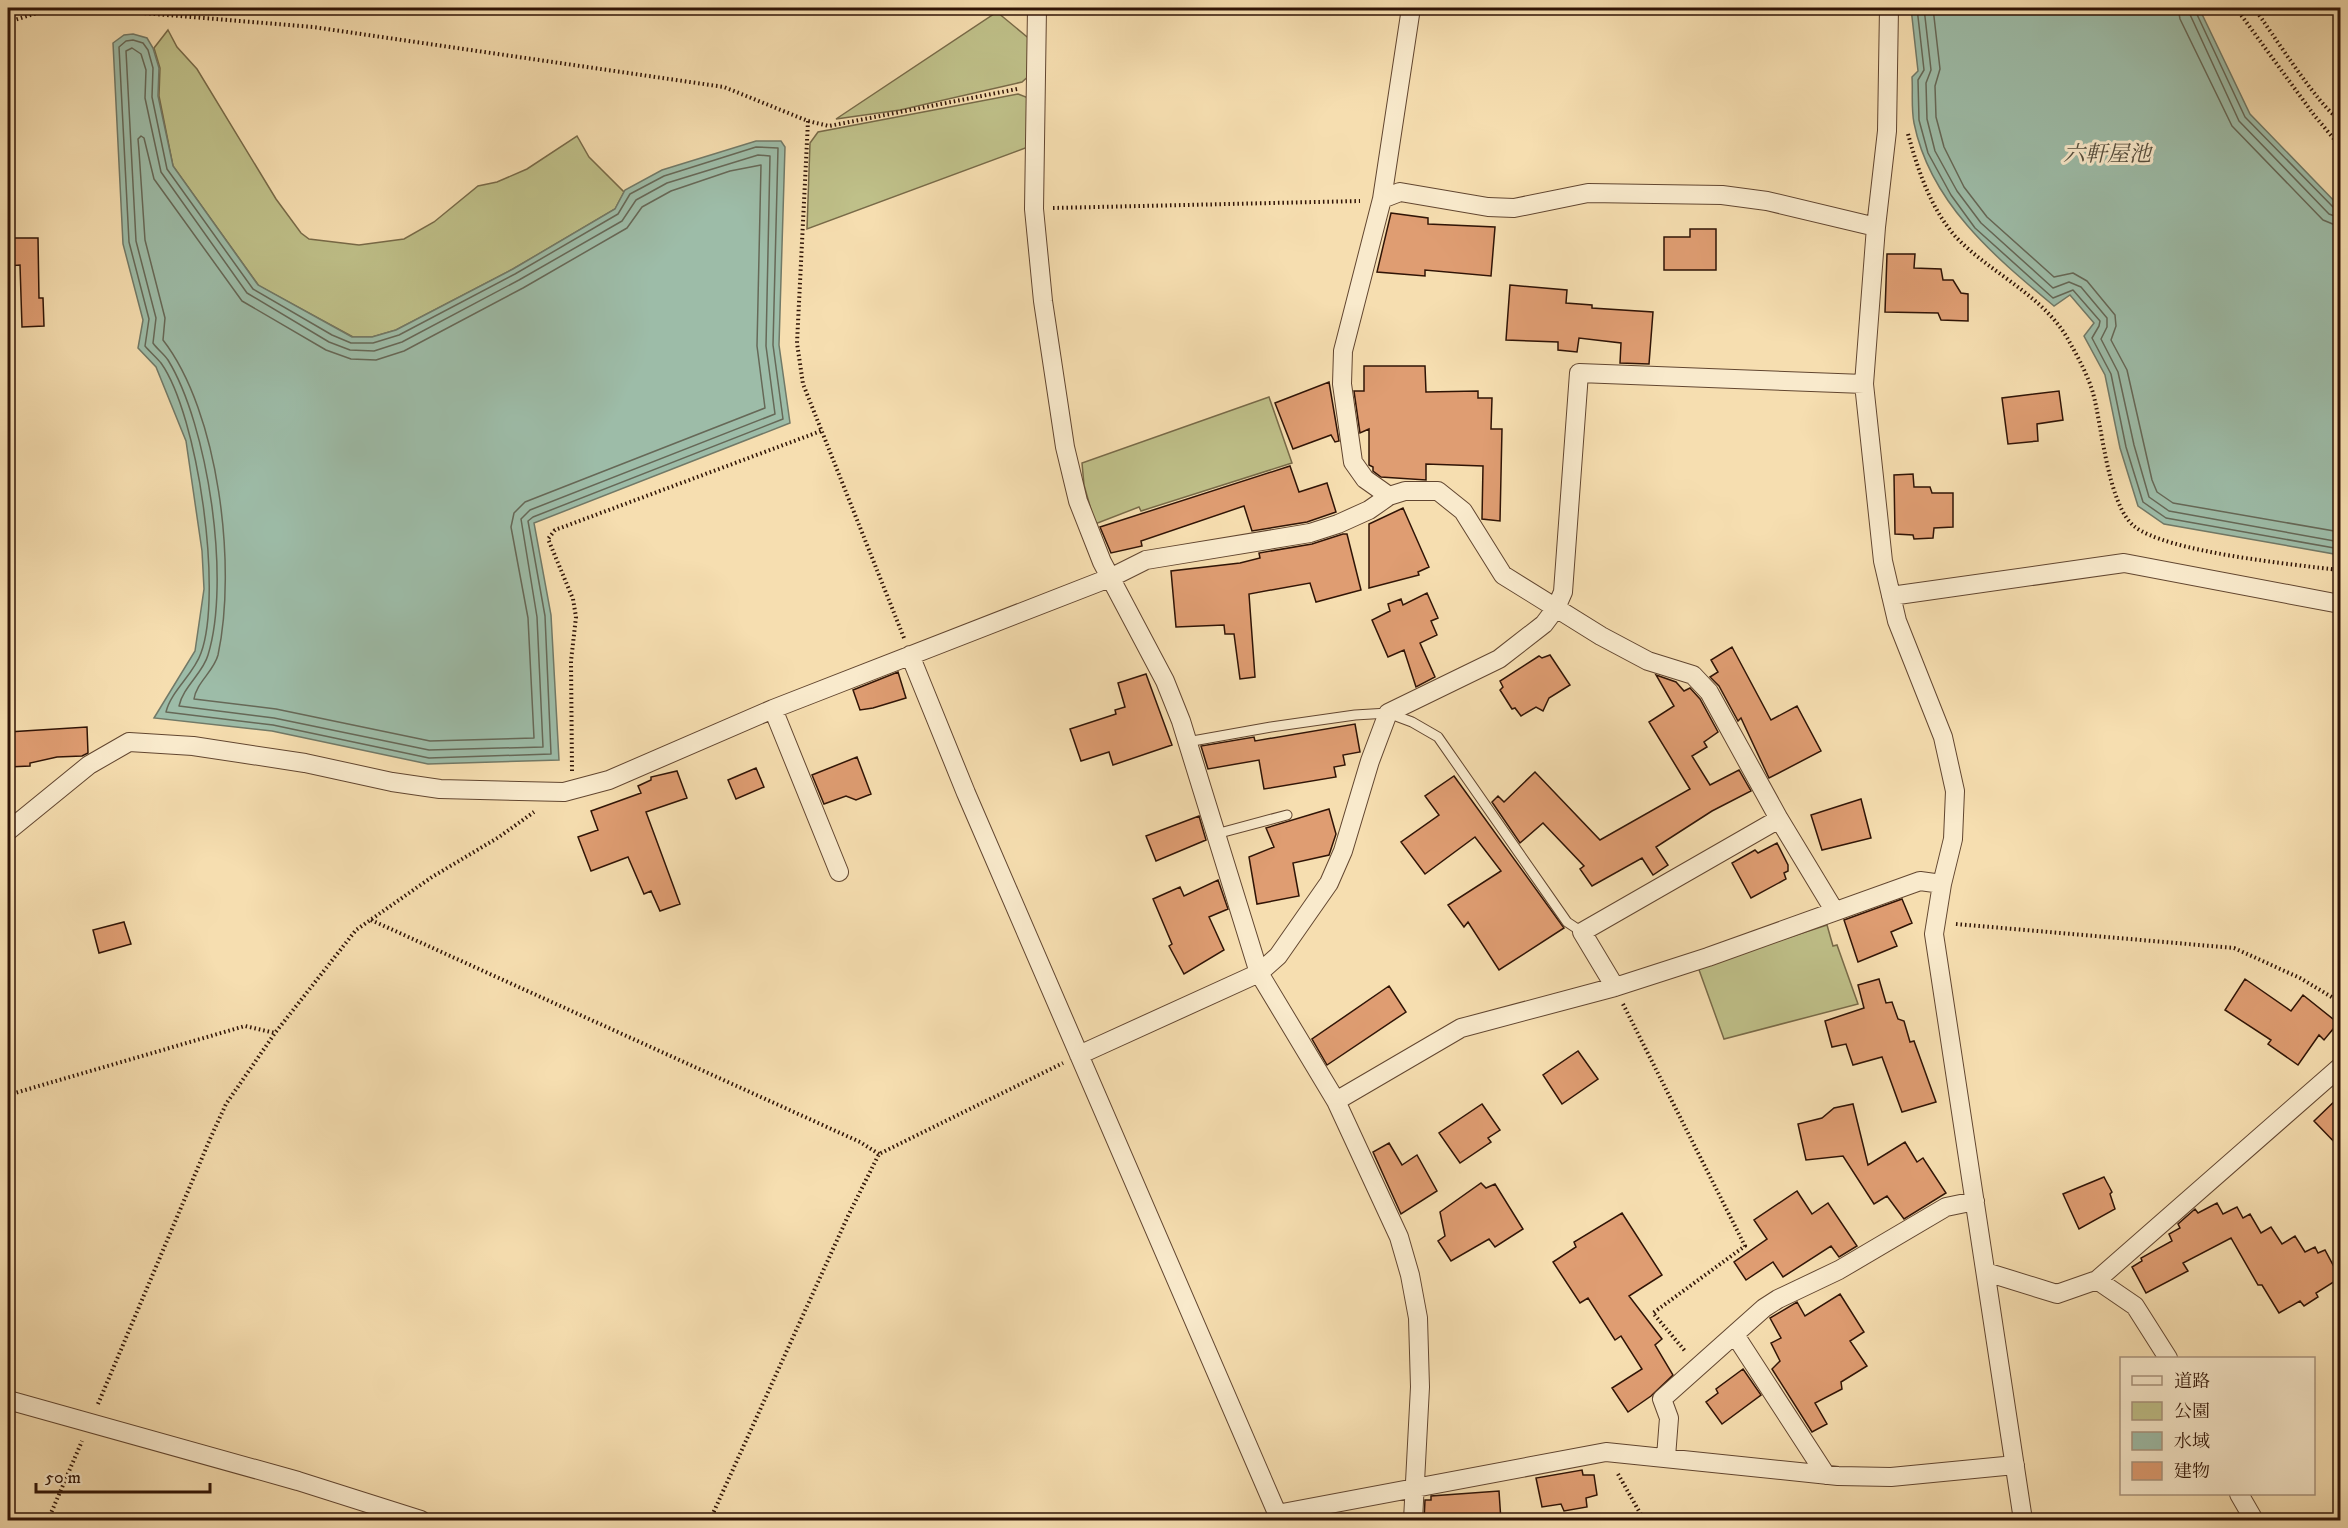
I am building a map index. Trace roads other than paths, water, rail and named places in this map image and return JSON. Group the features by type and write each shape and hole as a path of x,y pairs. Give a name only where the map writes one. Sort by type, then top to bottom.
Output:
{"street":[{"path":"1037,8 1034,209 1043,301 1065,447 1078,501 1102,562 1166,681 1260,973 1336,1101 1399,1237 1415,1296 1420,1387 1413,1521"},
{"path":"1389,496 1365,479 1353,462 1342,384 1343,351 1382,199 1411,8"},
{"path":"1889,8 1887,130 1876,227 1864,384 1883,561 1897,621 1943,737 1955,791 1953,839 1934,922 2023,1521"},
{"path":"1382,199 1400,192 1488,207 1514,208 1588,193 1722,195 1767,201 1876,227"},
{"path":"1079,1055 1260,973 1285,946 1329,883 1343,851 1370,761 1388,713 1499,659 1544,624 1556,608 1563,592 1579,373 1864,384"},
{"path":"8,831 89,765 129,742 193,746 440,789 564,792 609,780 773,709 1112,577 1146,560 1310,533 1369,510 1389,496 1405,491 1438,491 1462,511 1503,575 1648,661 1694,675 1709,692 1779,819 1834,910"},
{"path":"1891,596 2124,563 2340,604"},
{"path":"910,654 966,793 1279,1517 1415,1487 1606,1452 1826,1475 1891,1476 2014,1465"},
{"path":"773,709 839,872"},
{"path":"1615,987 1582,932 1779,819"},
{"path":"1336,1101 1461,1028 1615,987 1708,957 1920,881 1942,884"},
{"path":"1986,1272 2057,1294 2097,1280 2340,1067"},
{"path":"1666,1457 1670,1418 1662,1399 1697,1366 1778,1299 1839,1270 1946,1207 1975,1201"},
{"path":"2097,1280 2135,1306 2167,1357"},
{"path":"1735,1335 1826,1475"},
{"path":"8,1400 297,1481 421,1521"},
{"path":"2240,1495 2254,1521"}],"lane":[{"path":"1187,742 1355,715 1388,713 1412,722 1438,737 1567,922 1582,932"},
{"path":"1216,834 1287,815"}],"water":[{"name":"六軒屋池","path":"1911,8 2199,8 2250,114 2340,207 2340,555 2164,524 2138,506 2120,448 2105,375 2084,336 2094,323 2070,295 2054,306 2009,268 1967,226 1934,178 1922,152 1912,106 1912,77 1918,71"},
{"path":"133,34 147,38 153,48 159,68 158,96 173,166 258,285 352,337 372,337 396,330 513,269 615,209 625,190 662,170 756,141 781,141 785,147 779,345 790,423 534,523 551,615 559,760 428,764 272,731 154,718 195,651 204,589 202,551 186,441 156,367 138,348 143,320 123,244 113,43 124,35"}]}
